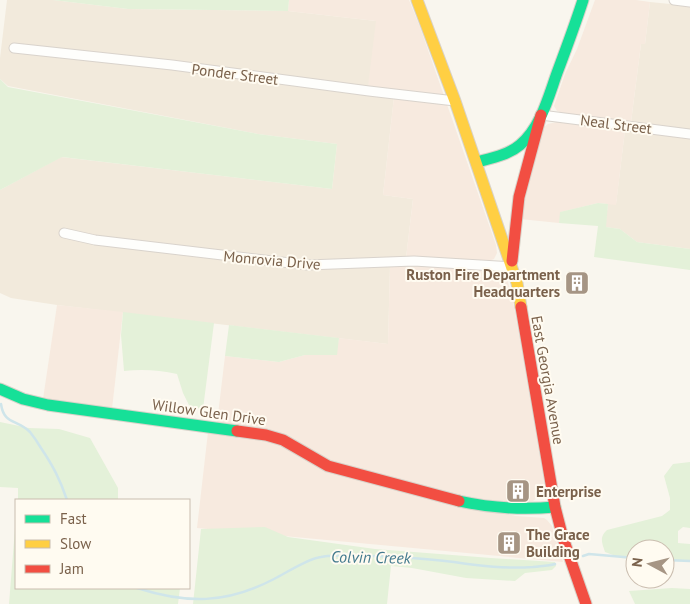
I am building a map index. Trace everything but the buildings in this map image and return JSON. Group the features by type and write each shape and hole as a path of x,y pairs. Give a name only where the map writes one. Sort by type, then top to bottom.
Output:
{"main road":[{"name":"East Georgia Avenue","path":"417,0 455,101 512,267 555,507 563,538 586,604"},
{"path":"476,162 504,154 518,147 531,135 541,115 573,32 582,0"},
{"path":"512,267 519,197 541,115"},
{"name":"Willow Glen Drive","path":"0,389 13,396 43,404 272,437 283,440 311,458 328,466 460,501 524,510 555,507"}],"street":[{"path":"674,0 690,2"},
{"name":"Ponder Street","path":"14,48 172,65 455,101"},
{"name":"Neal Street","path":"541,115 690,134"},
{"name":"Monrovia Drive","path":"64,233 95,240 307,265 321,266 414,261 512,267"}],"shaded area":[{"path":"7,0 53,0 128,9 288,11 376,21 394,97 383,195 413,199 406,258 390,266 388,344 57,305 11,298 0,293 0,190 61,157 332,189 337,144 258,134 8,86 0,79 0,58"},
{"path":"289,0 409,0 496,245 497,253 494,259 489,261 406,258 413,199 383,195 394,97 368,86 376,21 288,11"},
{"path":"595,0 650,2 645,44 641,44 631,122 563,113 557,111 554,106"},
{"path":"650,2 690,6 690,249 637,242 620,229 605,227 608,204 616,204 625,130 630,130 641,44 645,44"},
{"path":"557,122 625,130 616,205 598,203 561,212 559,223 520,219 544,127"},
{"path":"415,265 502,272 506,275 512,296 544,482 542,492 533,501 521,503 455,495 330,461 276,432 217,423 225,356 279,362 305,355 336,355 339,338 388,344 390,266"},
{"path":"57,305 123,312 112,409 43,399"},
{"path":"208,432 263,440 278,444 294,452 494,511 516,516 544,518 552,526 563,562 197,528"}],"green space":[{"path":"53,0 289,0 288,11 128,9"},
{"path":"0,79 8,87 258,134 337,144 332,189 62,157 0,190"},
{"path":"598,203 608,204 606,227 620,229 637,242 690,249 690,270 594,257 598,226 559,223 560,212"},
{"path":"123,312 214,323 203,409 190,407 177,374 150,370 124,371 121,335"},
{"path":"229,325 339,338 337,355 305,355 279,362 225,356"},
{"path":"0,422 29,428 59,429 90,438 118,488 118,499 18,499 18,488 0,487"},
{"path":"690,462 690,528 683,527 678,531 678,543 690,544 690,561 675,561 675,539 625,539 625,558 605,552 602,538 607,530 662,516 670,510 670,498 664,476 673,464"},
{"path":"265,527 288,537 375,549 555,562 556,566 552,570 525,573 515,581 466,578 391,566 387,604 193,604 201,529"},
{"path":"15,529 15,589 180,589 178,604 9,604"},
{"path":"690,589 690,604 635,604 629,591"}],"waterway":[{"name":"Colvin Creek","path":"1,404 8,419 25,428 36,440 56,473 67,499"},
{"name":"Colvin Creek","path":"583,556 589,554 625,557"},
{"name":"Colvin Creek","path":"141,589 190,599 223,597 256,587 310,560 324,556 401,557 483,566 523,568 555,564"},
{"name":"Colvin Creek","path":"675,560 690,561"}],"traffic: fast":[{"path":"477,162 500,156 520,145 539,121 583,0"},
{"path":"0,389 23,399 48,405 237,431"},
{"path":"459,501 507,508 555,507"}],"traffic: slow":[{"path":"417,0 455,101 517,283 521,307"}],"traffic: jam":[{"path":"512,261 519,197 541,115"},
{"path":"521,307 555,507 563,538 586,604"},
{"path":"237,431 266,435 283,440 328,466 459,501"}],"place":[{"name":"Ruston Fire Department Headquarters","path":"577,283"},
{"name":"Enterprise","path":"518,491"},
{"name":"The Grace Building","path":"509,543"}]}
